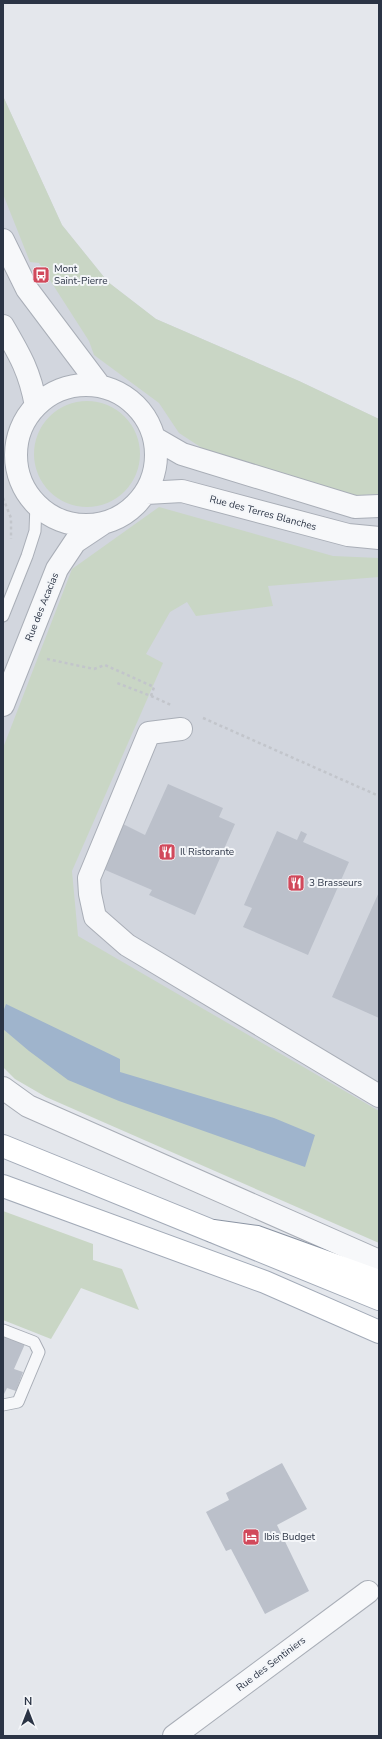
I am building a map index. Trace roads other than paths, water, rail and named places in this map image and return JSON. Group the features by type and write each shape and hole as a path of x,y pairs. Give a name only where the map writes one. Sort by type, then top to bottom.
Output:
{"main road":[{"path":"3,1146 379,1299"},
{"path":"3,1186 265,1282 379,1332"},
{"path":"213,1231 256,1237 379,1281"}],"street":[{"path":"3,240 27,288 100,386"},
{"path":"3,326 23,360 33,388 36,406"},
{"path":"77,385 100,386 125,396 144,414 156,439 156,467 146,493 127,513 102,524 84,526 66,523 50,515 36,504 24,488 17,468 16,446 23,424 36,406 54,392 77,385"},
{"path":"156,439 182,454 354,507 379,506"},
{"name":"Rue des Terres Blanches","path":"146,493 182,491 348,535 379,538"},
{"name":"Rue des Acacias","path":"3,705 57,569 75,542 102,524"},
{"path":"181,729 149,733 89,878 90,894 95,917 127,945 379,1096"},
{"path":"3,1088 28,1106 379,1261"},
{"name":"Rue des Sentiniers","path":"174,1736 368,1592"}],"lane":[{"path":"3,616 33,537 36,504"},
{"path":"3,1330 34,1342 39,1352 18,1402 3,1405"}],"water":[{"path":"6,1004 120,1059 120,1072 274,1118 315,1135 305,1167 119,1101 68,1080 29,1051 3,1029 3,1012"}],"place":[{"name":"Mont Saint-Pierre","path":"41,275"},
{"name":"Il Ristorante","path":"167,852"},
{"name":"3 Brasseurs","path":"296,883"},
{"name":"Ibis Budget","path":"251,1537"}]}
